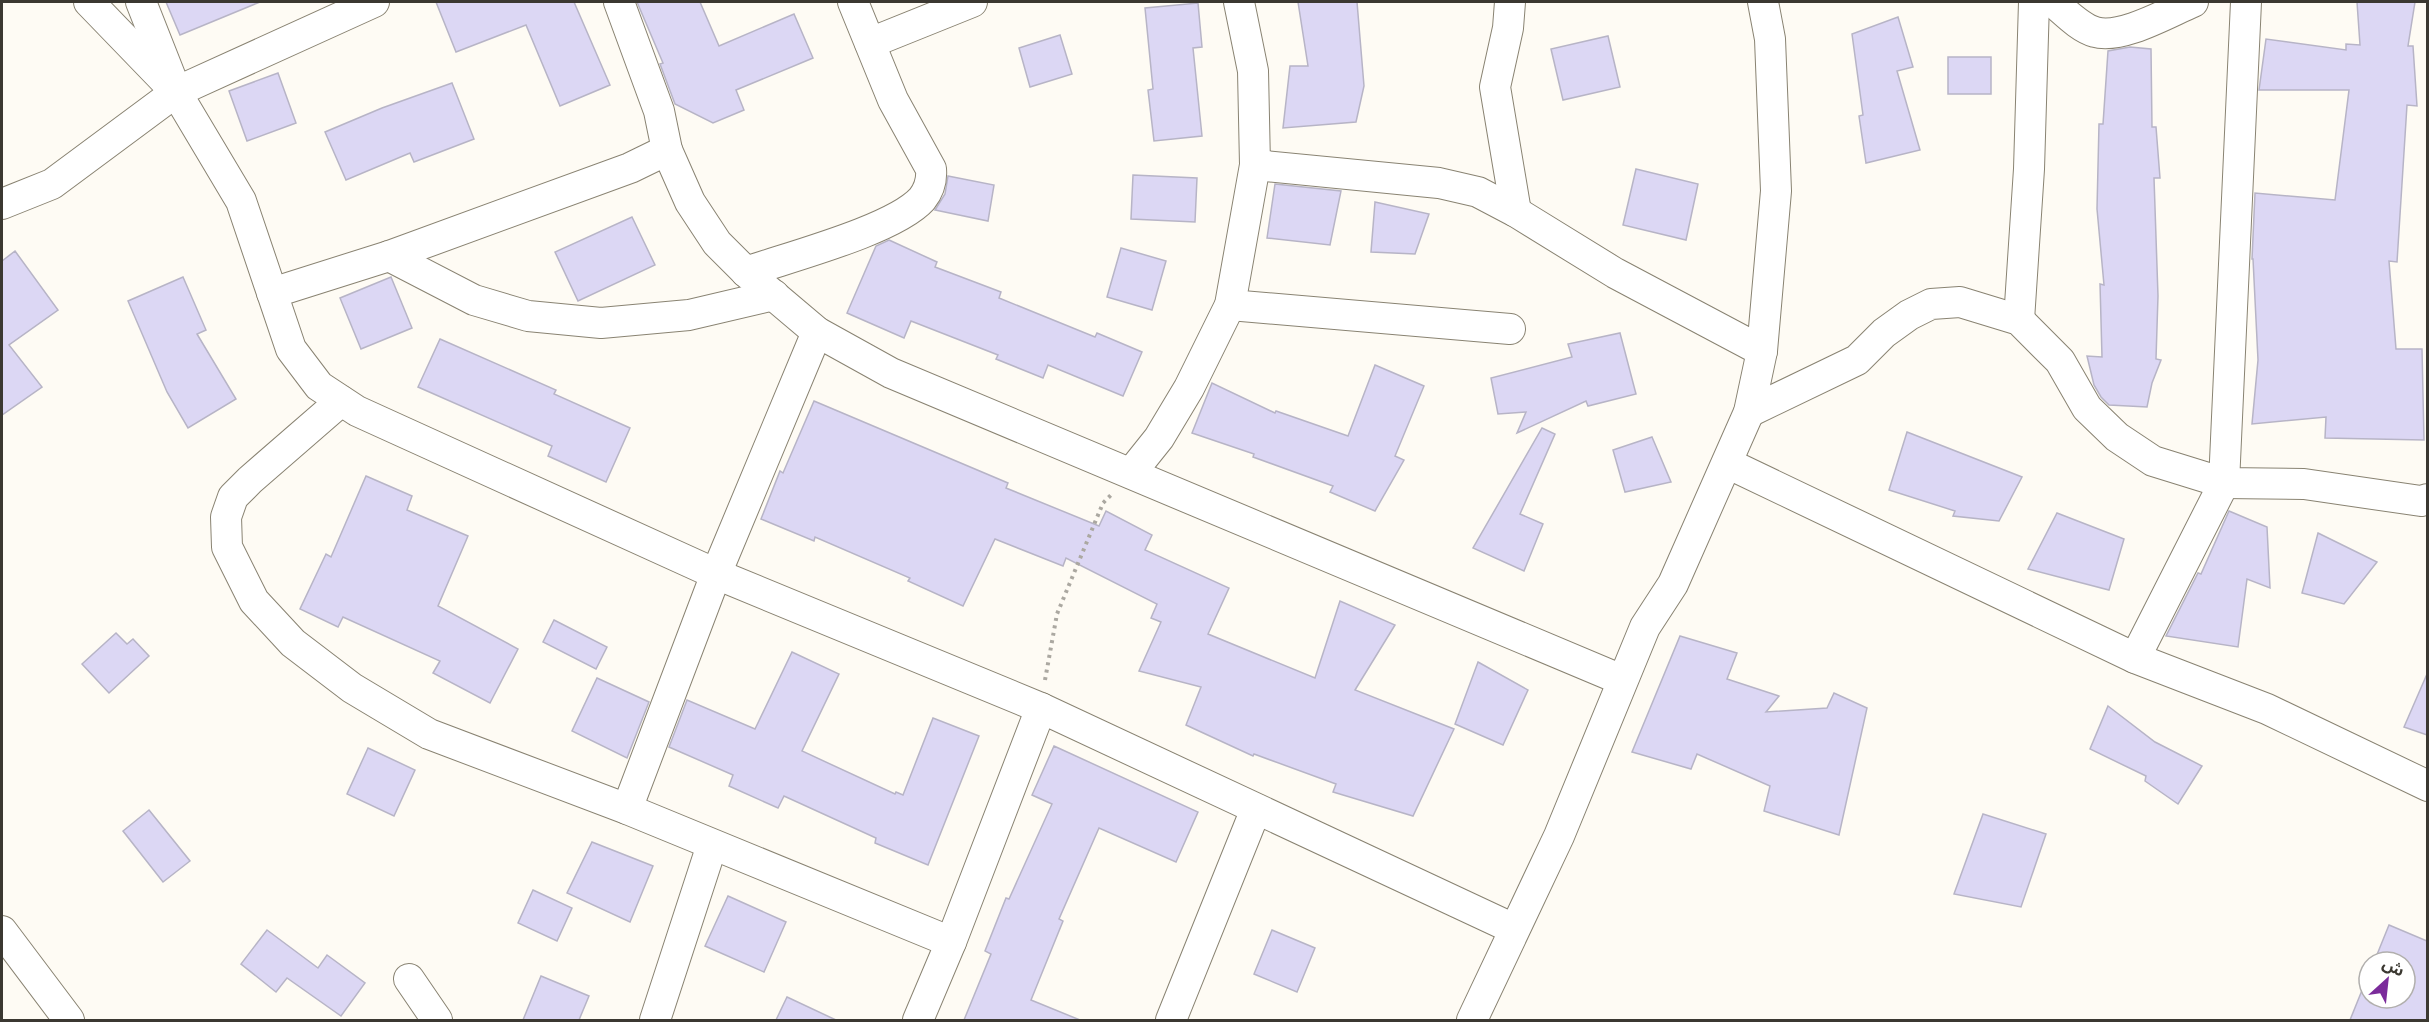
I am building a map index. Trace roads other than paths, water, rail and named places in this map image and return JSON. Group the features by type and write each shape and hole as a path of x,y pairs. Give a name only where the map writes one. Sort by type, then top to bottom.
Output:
{"street":[{"path":"89,2 177,92"},
{"path":"141,2 177,92 241,201 291,349 319,386 341,401 357,411 716,574 1041,708 1514,929"},
{"path":"2,204 52,184 177,92 374,2"},
{"path":"619,2 659,111 667,150 690,202 717,243 746,272 817,332 891,373 1622,680"},
{"path":"746,272 896,218 921,200 929,188 932,179 931,169 893,100 853,2"},
{"path":"870,44 972,2"},
{"path":"1131,473 1159,438 1189,388 1230,305 1255,165 1254,71 1239,2"},
{"path":"1510,2 1508,28 1495,87 1516,212"},
{"path":"1472,1020 1559,836 1645,627 1673,584 1749,412 1762,351 1776,191 1770,39 1763,2"},
{"path":"2019,320 2029,169 2034,2"},
{"path":"2053,2 2093,32 2107,34 2122,31 2193,2"},
{"path":"2135,658 2224,483 2246,2"},
{"path":"272,293 389,256 630,168 667,150"},
{"path":"1255,165 1439,183 1478,192 1516,212 1616,273 1762,351"},
{"path":"389,256 474,300 528,316 601,323 689,315 774,295"},
{"path":"1749,412 1857,360 1884,333 1909,315 1931,304 1960,302 2019,320 2060,360 2087,408 2117,437 2153,461 2224,483 2304,484 2421,501 2427,499"},
{"path":"1230,305 1510,329"},
{"path":"627,809 716,574 817,332"},
{"path":"341,401 233,497 226,517 227,547 254,601 293,643 344,682 429,734 627,809 951,942"},
{"path":"1727,463 2135,658 2267,709 2427,786"},
{"path":"918,1020 951,942 1041,708"},
{"path":"1171,1020 1256,809"},
{"path":"655,1020 712,844"},
{"path":"2,931 69,1020"},
{"path":"410,979 437,1020"}]}
